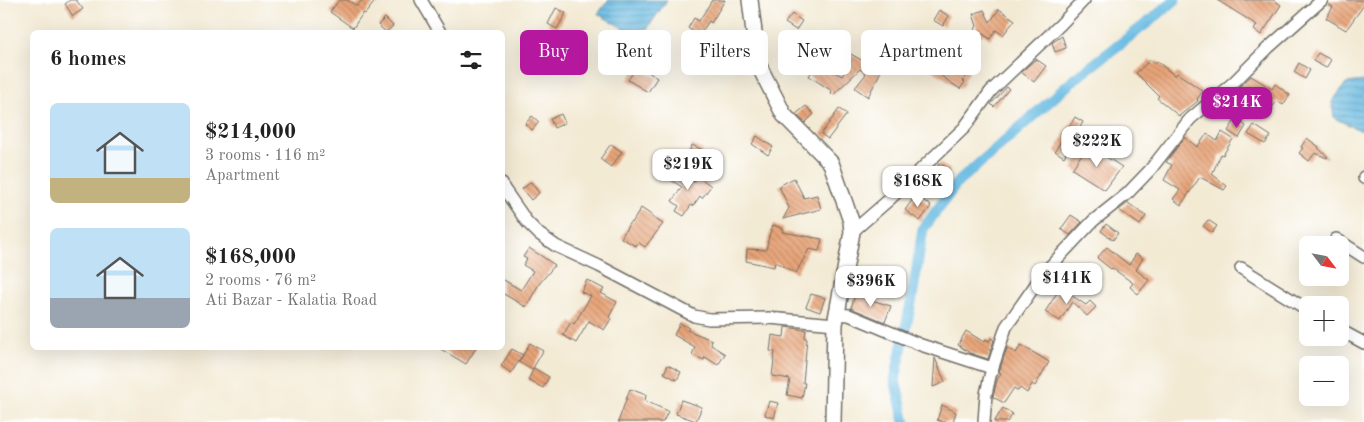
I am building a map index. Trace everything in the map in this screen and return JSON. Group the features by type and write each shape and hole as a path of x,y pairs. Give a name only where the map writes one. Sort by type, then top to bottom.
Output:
{"main road":[{"path":"750,0 758,64 784,115 831,163 851,221 852,232 836,319 833,422"}],"street":[{"path":"422,0 439,30"},
{"path":"852,232 891,198 964,128 991,90 1084,0"},
{"path":"984,422 986,394 992,368 1006,327 1049,267 1093,221 1127,194 1150,170 1190,119 1234,82 1268,48 1322,0"},
{"path":"505,190 527,222 539,234 556,246 599,266 694,316 709,319 836,319 849,315 921,345 992,368"},
{"path":"1349,247 1364,257"},
{"path":"1240,268 1299,304"},
{"path":"1349,335 1364,343"}],"water":[{"path":"608,0 667,0 646,30 627,30 598,14"},
{"path":"1364,81 1364,132 1334,118 1332,102 1346,83"}],"building":[{"path":"70,0 76,0 83,9 73,16 65,4"},
{"path":"339,0 347,0 357,6 362,0 376,0 365,14 363,13 353,28 330,12"},
{"path":"712,0 725,0 711,23 709,21 703,30 691,30 688,28 694,18 699,21"},
{"path":"1217,0 1274,0 1281,5 1261,35 1254,30 1257,25"},
{"path":"1329,0 1364,0 1364,5 1346,30 1326,18 1333,7 1328,4"},
{"path":"556,8 566,13 557,29 548,24"},
{"path":"999,9 1015,20 1003,35 996,30 990,39 983,34 981,36 981,30 974,30 977,26 973,14 984,10 990,22"},
{"path":"939,10 949,16 943,26 933,20"},
{"path":"792,14 802,21 796,30 785,23"},
{"path":"385,18 393,26 388,30 384,30 378,25"},
{"path":"1062,36 1066,48 1055,52 1052,43"},
{"path":"1318,53 1331,60 1326,68 1313,61"},
{"path":"851,54 861,60 861,70 833,95 832,91 809,76 840,75 851,75"},
{"path":"1036,59 1046,66 1034,82 1021,72"},
{"path":"1150,60 1155,64 1157,61 1175,76 1177,73 1203,91 1197,99 1198,101 1179,116 1157,98 1159,96 1136,73"},
{"path":"1299,63 1310,70 1305,79 1294,72"},
{"path":"631,75 653,75 657,78 648,92 628,80"},
{"path":"865,75 879,75 868,97 855,88"},
{"path":"940,75 967,75 960,89"},
{"path":"1251,76 1272,89 1275,84 1290,95 1283,105 1277,101 1267,114 1260,109 1263,105 1235,91"},
{"path":"1007,87 1009,89 994,107 991,104"},
{"path":"806,106 814,114 805,123 796,114"},
{"path":"839,109 847,114 828,139 821,134"},
{"path":"561,114 565,123 554,128 550,119"},
{"path":"532,116 539,122 532,130 525,124"},
{"path":"1075,117 1083,122 1064,157 1055,151"},
{"path":"1236,119 1246,126 1239,138 1228,131"},
{"path":"1254,125 1271,136 1265,144 1248,134"},
{"path":"1222,132 1233,139 1223,155 1221,154 1212,174 1227,186 1224,190 1200,177 1181,205 1173,199 1180,190 1164,180 1172,165 1166,162 1185,137 1197,147 1207,134 1217,141"},
{"path":"757,136 773,147 768,155 752,144"},
{"path":"1307,138 1328,157 1315,153 1309,161 1299,153"},
{"path":"611,144 622,152 611,167 600,159"},
{"path":"692,145 703,150 697,164 686,159"},
{"path":"1088,145 1122,167 1105,190 1072,169"},
{"path":"940,163 950,170 940,183 930,176"},
{"path":"670,169 694,182 698,176 711,186 702,198 700,196 693,206 691,205 684,216 676,211 679,206 672,201 682,187 666,177"},
{"path":"794,178 804,198 817,195 821,209 783,219 789,208 779,186"},
{"path":"531,182 539,193 531,200 522,189"},
{"path":"916,195 931,206 920,221 905,210"},
{"path":"1128,203 1146,216 1140,225 1119,210"},
{"path":"641,208 663,224 645,247 638,242 636,246 621,238"},
{"path":"1071,215 1082,222 1070,235 1061,229"},
{"path":"1208,220 1217,226 1212,233 1203,226"},
{"path":"1106,224 1118,233 1113,240 1101,231"},
{"path":"773,225 784,229 782,232 822,239 819,251 809,249 796,273 775,262 774,267 746,261 747,249 766,250"},
{"path":"1107,247 1129,265 1136,254 1143,258 1136,270 1149,280 1138,294 1130,287 1133,283 1097,258"},
{"path":"529,248 555,265 539,284 526,307 505,295 505,281 521,290 533,271 523,265 527,259 523,257"},
{"path":"587,280 604,289 601,293 617,302 609,317 611,319 604,330 589,321 576,343 563,335 571,322 574,324 591,296 581,292"},
{"path":"1060,288 1086,305 1090,301 1096,307 1087,316 1072,302 1060,321 1045,312"},
{"path":"811,294 825,298 820,312 806,307"},
{"path":"855,295 891,306 885,322 851,308"},
{"path":"680,323 689,328 687,330 712,340 711,345 725,354 718,365 705,357 704,360 692,355 695,347 674,335"},
{"path":"785,327 806,330 805,338 807,339 803,383 805,383 802,398 787,395 790,379 772,376 775,352 770,351 772,335 784,337"},
{"path":"966,331 984,342 986,339 989,341 991,338 994,340 988,359 970,353 958,345"},
{"path":"530,343 543,351 532,370 519,362"},
{"path":"1021,345 1049,362 1035,386 1032,384 1027,393 1020,388 1018,391 1014,388 1004,403 993,397 997,380 1001,373 999,372 1007,348 1016,353"},
{"path":"512,349 523,355 511,373 501,366"},
{"path":"442,350 475,350 466,364"},
{"path":"935,358 945,382 933,387"},
{"path":"668,365 681,372 677,380 664,373"},
{"path":"534,368 549,377 543,388 528,380"},
{"path":"630,389 646,395 645,401 668,411 663,422 618,422"},
{"path":"681,400 702,407 696,421 676,414"},
{"path":"769,401 778,403 774,418 765,415"},
{"path":"942,405 956,412 953,422 937,420"},
{"path":"1003,408 1013,414 1007,422 994,422"}],"waterway":[{"path":"905,422 895,380 912,298 923,229 957,183 1076,78 1175,0"}]}
